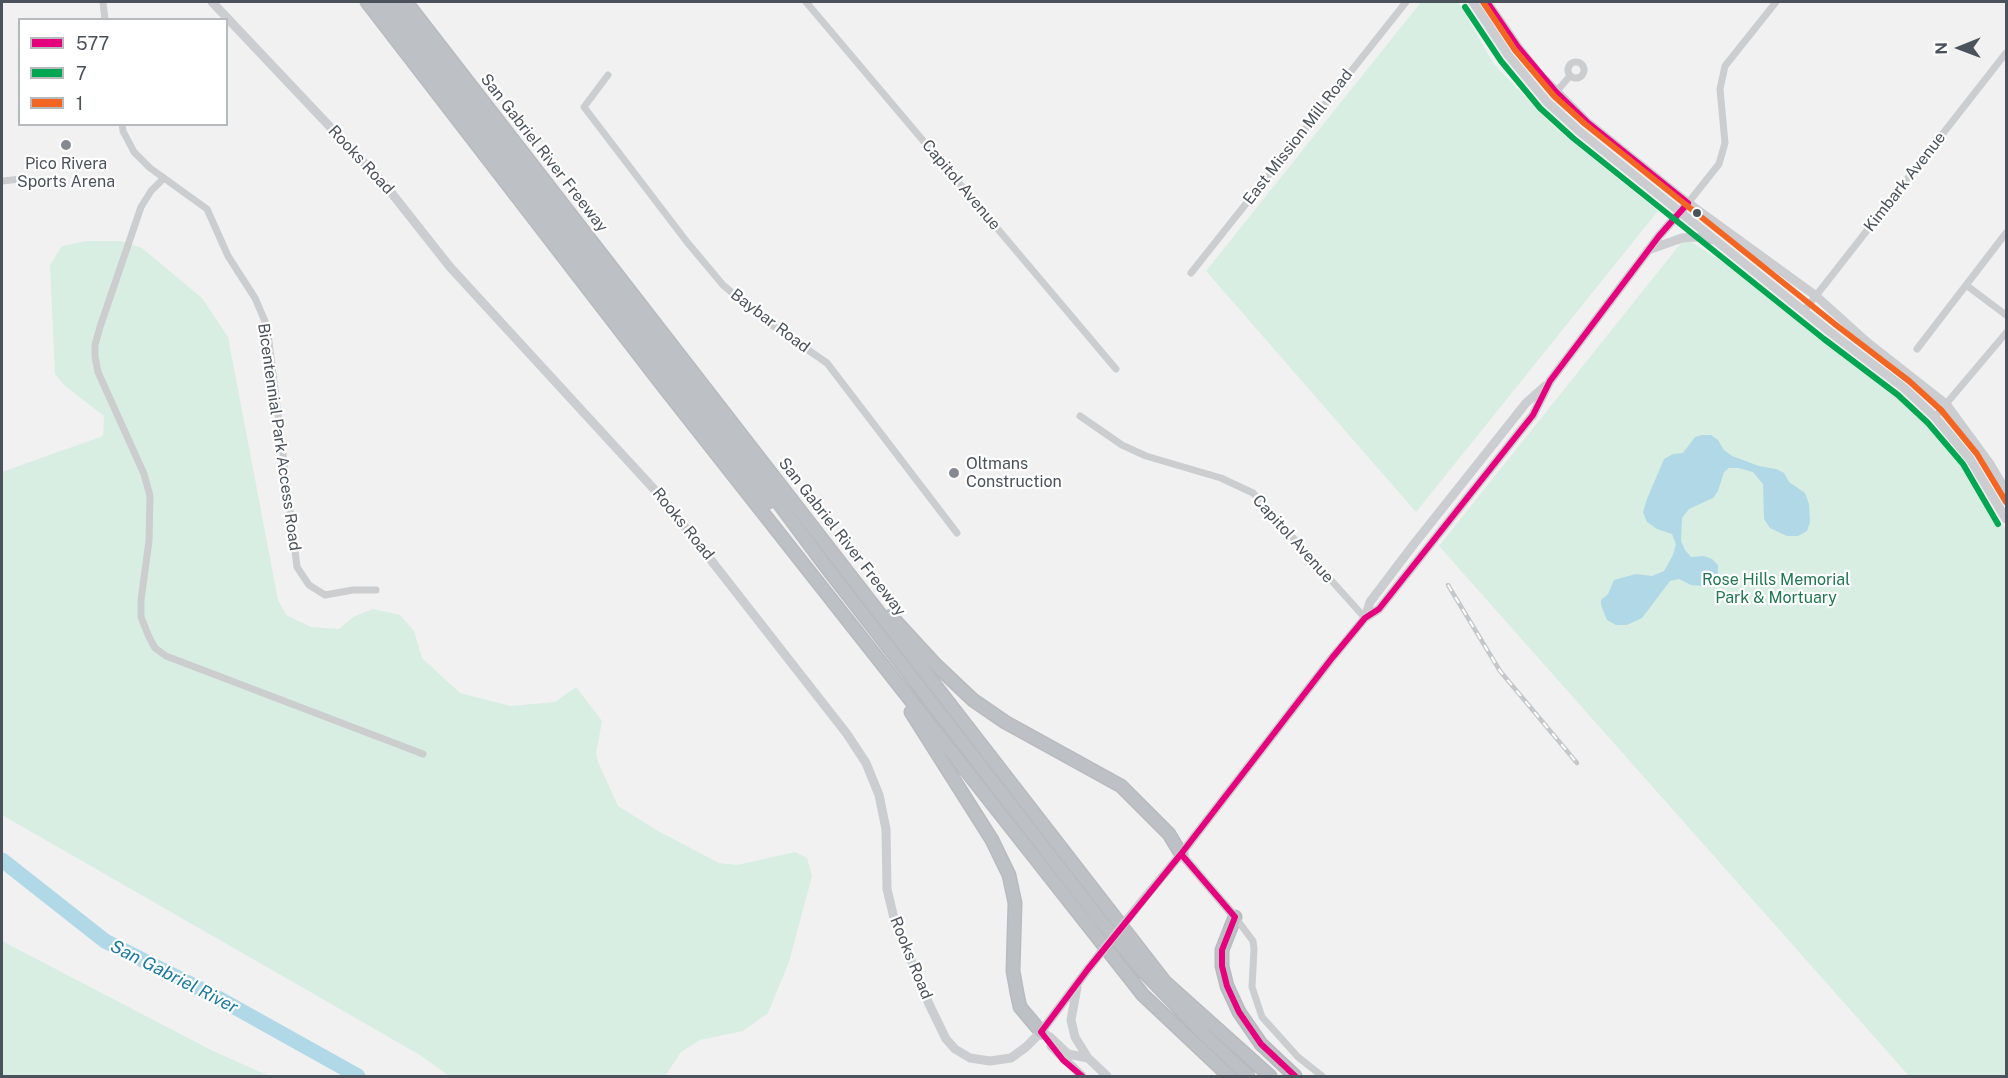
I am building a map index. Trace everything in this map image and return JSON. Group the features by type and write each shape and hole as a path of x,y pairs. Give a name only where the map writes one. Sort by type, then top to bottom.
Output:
{"highway":[{"path":"367,2 663,386 1143,995 1229,1077"},
{"path":"380,2 672,381 952,738 957,760"},
{"path":"394,2 1100,920 1144,972 1248,1077"},
{"name":"San Gabriel River Freeway","path":"406,2 1165,982 1270,1077"},
{"path":"835,556 936,665 973,700 1005,722 1121,786 1169,834 1181,854"},
{"path":"870,648 992,840 1009,875 1015,903 1013,971 1017,993 1020,1007 1041,1032"},
{"path":"1235,917 1222,950 1222,966 1227,986 1239,1012 1262,1044 1295,1077"}],"main road":[{"name":"Rooks Road","path":"212,2 227,18"},
{"path":"1473,2 1508,55 1547,102 1601,151 1904,388 1935,417 1970,459 2007,519"},
{"path":"1487,2 1518,47 1556,92 1611,141 1688,203 1816,296 1867,342 1946,404 2007,491"},
{"name":"Rooks Road","path":"228,19 386,186 450,267 664,500 847,734 866,763 879,795 886,829 888,889 894,918 946,1040 970,1058 990,1061 1011,1058 1041,1032 1088,969 1365,618"},
{"path":"1547,102 1597,141 1605,144 1611,141"},
{"path":"1365,618 1370,602 1414,544 1526,403 1550,381 1648,250 1688,203"},
{"path":"1648,250 1682,238 1695,237 1715,241"},
{"path":"1365,618 1379,609 1533,416 1550,381"},
{"path":"1181,854 1235,917"},
{"path":"1078,982 1071,1020 1074,1037 1088,1058 1107,1077"},
{"path":"1041,1032 1050,1036 1068,1054 1088,1058"},
{"path":"1041,1032 1064,1060 1082,1077"}],"street":[{"path":"103,2 105,18"},
{"name":"Capitol Avenue","path":"806,2 1116,369"},
{"name":"East Mission Mill Road","path":"1191,273 1406,2"},
{"path":"1688,203 1719,165 1725,143 1719,90 1725,66 1776,2"},
{"name":"Kimbark Avenue","path":"1804,310 2007,53"},
{"name":"Baybar Road","path":"608,75 584,106 687,242 723,285 766,321 827,363 957,534"},
{"path":"1556,92 1568,79"},
{"name":"Bicentennial Park Access Road","path":"122,126 134,152 150,168 207,209 228,256 255,298 267,326 297,567 309,585 325,595 353,590 376,590"},
{"path":"164,178 151,191 141,207 100,327 94,357 98,372 144,474 150,496 149,541 141,600 141,616 149,637 155,648 166,656 423,754"},
{"path":"2,181 21,179"},
{"path":"1917,349 2007,233"},
{"path":"1966,285 2007,315"},
{"path":"1935,417 2007,333"},
{"name":"Capitol Avenue","path":"1080,416 1122,445 1146,456 1221,478 1253,493 1365,618"},
{"path":"1235,917 1252,941 1254,949 1252,987 1262,1017 1298,1057 1322,1077"}],"green space":[{"path":"1421,2 1458,2 1494,64 1553,126 1658,211 1416,512 1206,271"},
{"name":"Rose Hills Memorial Park & Mortuary","path":"1685,238 1764,288 1907,403 1949,447 2006,530 2006,1076 1909,1076 1439,546"},
{"path":"86,241 121,241 142,248 202,298 228,337 278,600 286,615 311,627 339,629 353,617 373,609 400,615 414,631 422,658 460,693 511,706 555,702 576,687 602,721 596,754 618,806 658,831 719,863 737,865 795,852 807,858 812,876 789,962 768,1013 743,1031 700,1040 681,1052 665,1076 449,1076 420,1055 2,815 2,472 103,436 104,416 65,386 55,374 50,265 62,246"},
{"path":"2,941 211,1050 269,1076 2,1076"}],"water":[{"path":"1711,435 1732,456 1784,473 1789,482 1805,493 1809,504 1810,522 1807,531 1798,536 1787,536 1770,528 1764,519 1763,484 1753,472 1729,468 1724,472 1718,491 1713,498 1689,509 1682,518 1681,541 1685,550 1691,557 1704,556 1712,559 1718,565 1718,574 1711,582 1701,586 1691,585 1679,579 1670,581 1642,618 1627,625 1616,625 1607,620 1601,605 1601,600 1608,594 1614,580 1636,574 1652,576 1664,571 1673,555 1676,544 1672,534 1657,529 1647,522 1643,512 1664,459 1673,454 1683,453 1695,437"}],"waterway":[{"name":"San Gabriel River","path":"2,860 105,941 220,999 358,1076"}],"railway":[{"path":"1448,585 1500,671 1577,763"}],"transit line":[{"name":"1","path":"1483,2 1515,50 1554,96 1585,124 1909,381 1941,410 1977,454 2006,502"},
{"name":"577","path":"1082,1076 1063,1060 1041,1032 1332,658 1365,618 1379,609 1533,415 1550,381 1659,236 1688,203 1587,122 1556,92 1518,47 1487,2"},
{"name":"7","path":"1465,7 1501,61 1540,108 1573,138 1824,339 1898,395 1928,423 1963,464 1998,524"},
{"name":"577","path":"1181,854 1235,917 1222,950 1222,966 1227,986 1239,1012 1261,1044 1295,1076"}],"place":[{"name":"Pico Rivera Sports Arena","path":"66,145"},
{"name":"Oltmans Construction","path":"954,473"}]}
